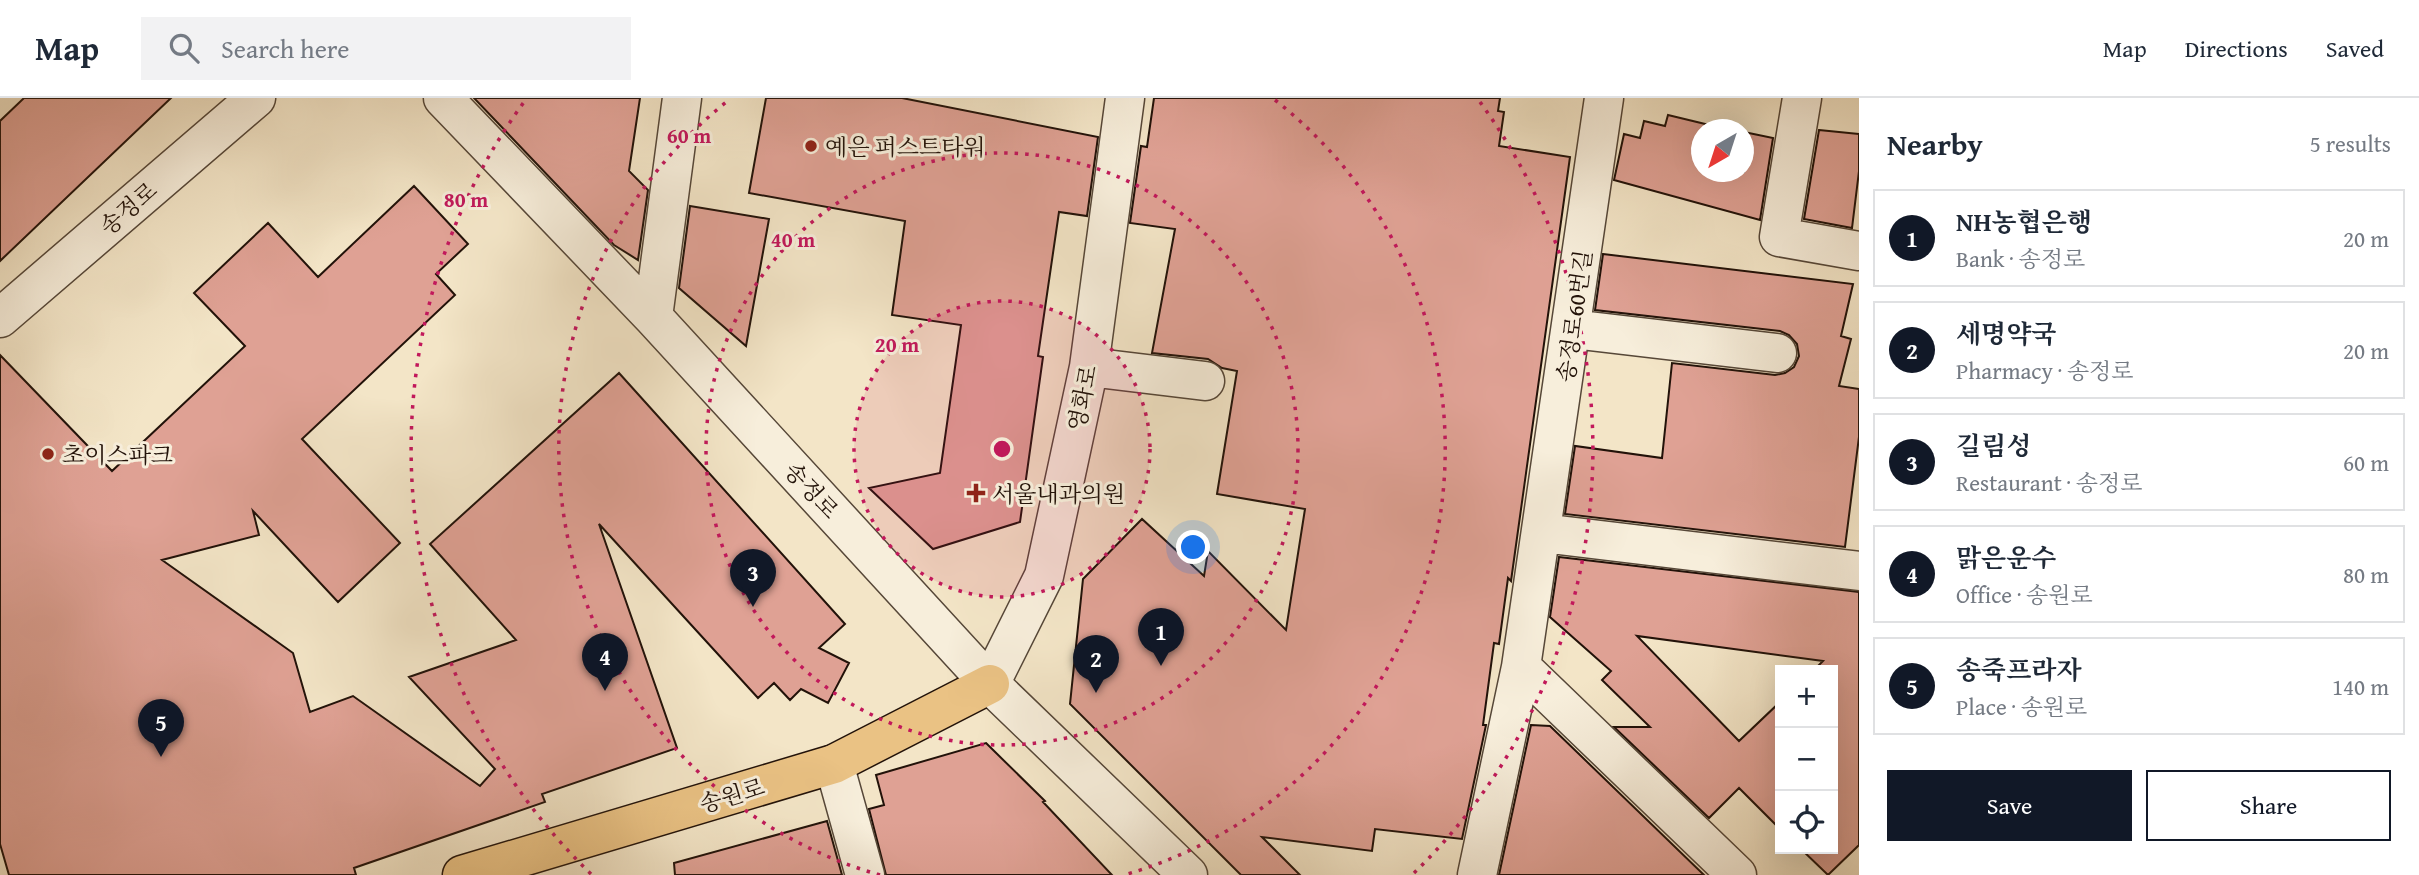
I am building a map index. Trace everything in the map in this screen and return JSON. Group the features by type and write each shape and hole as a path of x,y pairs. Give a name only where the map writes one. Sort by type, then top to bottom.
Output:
{"main road":[{"name":"송원로","path":"462,875 834,764 990,684"}],"street":[{"name":"송정로","path":"0,318 256,98"},
{"name":"송정로","path":"443,98 653,317 990,684 1188,875"},
{"path":"653,317 682,98"},
{"name":"영화로","path":"990,684 1044,576 1089,367 1125,98"},
{"name":"송정로60번길","path":"1477,875 1521,667 1604,98"},
{"path":"1802,98 1779,237 1859,251"},
{"path":"1572,329 1777,353"},
{"path":"1089,367 1205,381"},
{"path":"1542,533 1859,571"},
{"path":"1521,667 1737,875"},
{"path":"834,764 865,875"}],"building":[{"path":"24,98 171,98 0,261 0,121"},
{"path":"474,98 640,98 629,171 648,190 638,260 614,245"},
{"path":"766,98 902,98 1098,137 1087,216 1059,212 1038,356 1043,357 1020,522 933,549 869,488 940,473 961,325 892,315 905,221 749,193"},
{"path":"1154,98 1500,98 1498,111 1504,112 1499,146 1570,157 1511,581 1508,578 1499,644 1494,643 1483,725 1486,725 1462,839 1375,829 1372,851 1262,837 1300,875 1241,875 1070,704 1083,579 1142,519 1204,576 1208,551 1286,630 1305,509 1217,494 1237,371 1222,368 1208,359 1152,353 1175,229 1130,223 1141,146 1147,147"},
{"path":"1668,115 1691,121 1691,182 1754,182 1754,134 1773,138 1760,220 1614,180 1624,134 1640,138 1644,121 1665,126"},
{"path":"1819,130 1859,134 1859,171 1852,228 1804,219"},
{"path":"414,186 468,244 436,274 455,295 302,439 400,543 338,602 253,511 259,535 162,560 293,653 310,712 353,696 480,786 495,769 409,677 516,640 430,544 619,373 845,624 819,648 849,663 828,703 801,689 790,700 774,683 758,698 599,524 677,748 542,794 545,802 354,868 356,875 9,875 0,844 0,355 112,471 245,346 194,293 268,223 318,277"},
{"path":"690,206 769,219 746,346 679,288"},
{"path":"1603,254 1853,284 1841,336 1851,339 1839,386 1859,389 1859,437 1845,547 1565,514 1575,446 1662,458 1672,363 1775,375 1794,367 1799,356 1797,344 1789,335 1780,331 1595,310"},
{"path":"1559,557 1859,592 1859,845 1828,875 1806,854 1838,854 1838,665 1819,665 1823,661 1637,636 1739,741 1775,707 1775,824 1739,788 1709,818 1614,727 1650,727 1602,680 1611,671 1550,617"},
{"path":"1531,725 1550,726 1704,875 1499,875"},
{"path":"986,743 1045,801 1043,802 1112,875 886,875 869,809 884,805 876,775"},
{"path":"827,821 842,875 675,875 674,863"}],"place":[{"name":"예은 퍼스트타워","path":"811,146"},
{"name":"초이스파크","path":"48,454"},
{"name":"서울내과의원","path":"976,493"},
{"name":"길림성","path":"753,607"},
{"name":"NH농협은행","path":"1161,666"},
{"name":"맑은운수","path":"605,691"},
{"name":"세명약국","path":"1096,693"},
{"name":"송죽프라자","path":"161,757"}]}
